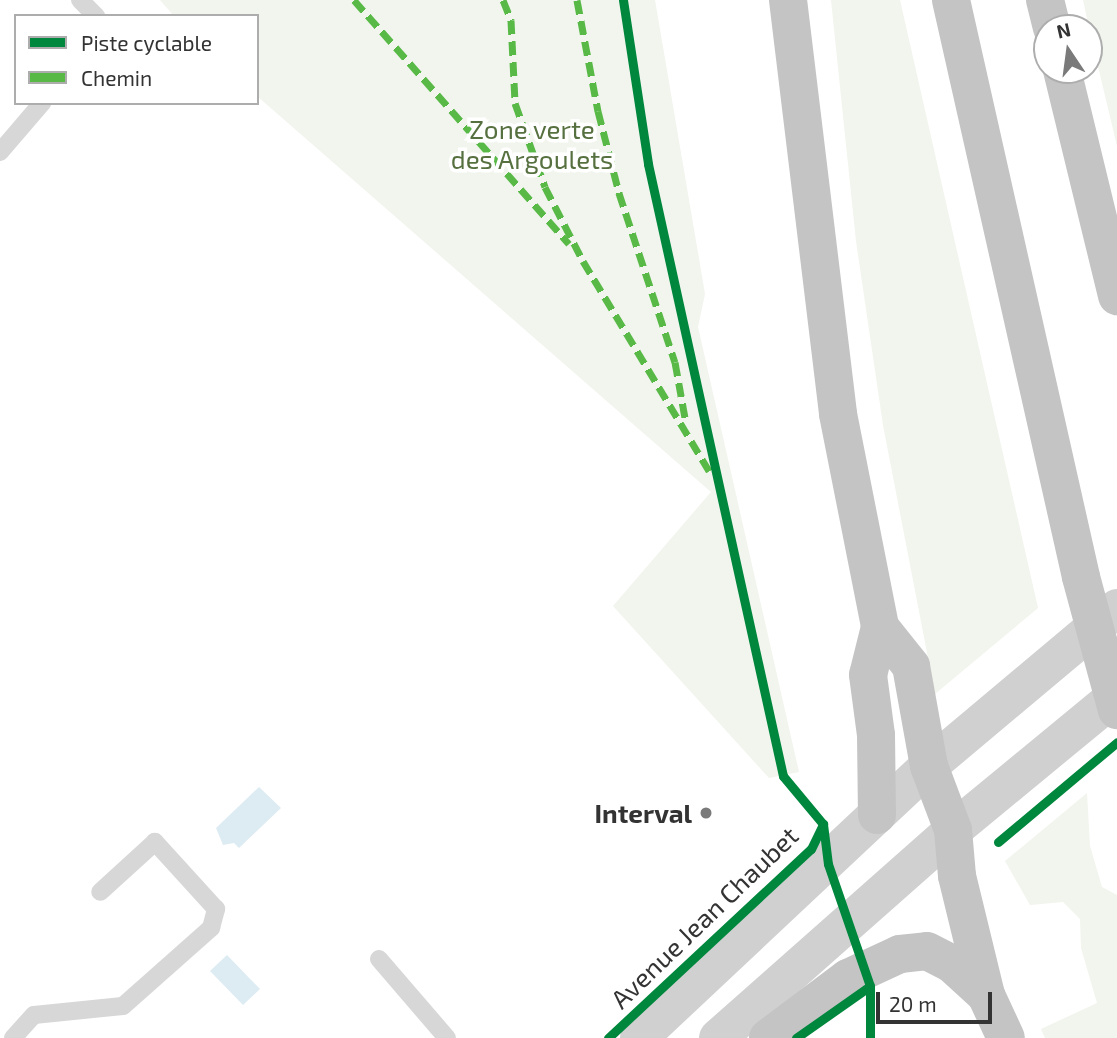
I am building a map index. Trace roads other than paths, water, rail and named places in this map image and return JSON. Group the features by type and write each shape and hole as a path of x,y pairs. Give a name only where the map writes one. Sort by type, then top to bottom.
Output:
{"highway":[{"path":"788,0 838,414 880,627 867,675 876,735 877,815"},
{"path":"951,0 1080,577 1117,710"},
{"path":"1065,84 1117,296"},
{"path":"880,627 911,666 929,766 953,830 957,876 986,995 1006,1038"},
{"path":"768,1038 864,968 900,954 927,951 952,964 986,995"}],"main road":[{"name":"Avenue Jean Chaubet","path":"639,1038 929,766 1117,608"},
{"path":"718,1038 953,830 1117,695"}],"lane":[{"path":"80,0 94,14"},
{"path":"0,152 40,105"},
{"path":"13,1038 34,1015 123,1006 211,928 216,909 155,842 100,892"},
{"path":"379,958 447,1038"}],"place":[{"name":"Interval","path":"706,813"}],"park label":[{"name":"Zone verte des Argoulets","path":"532,144"}]}
